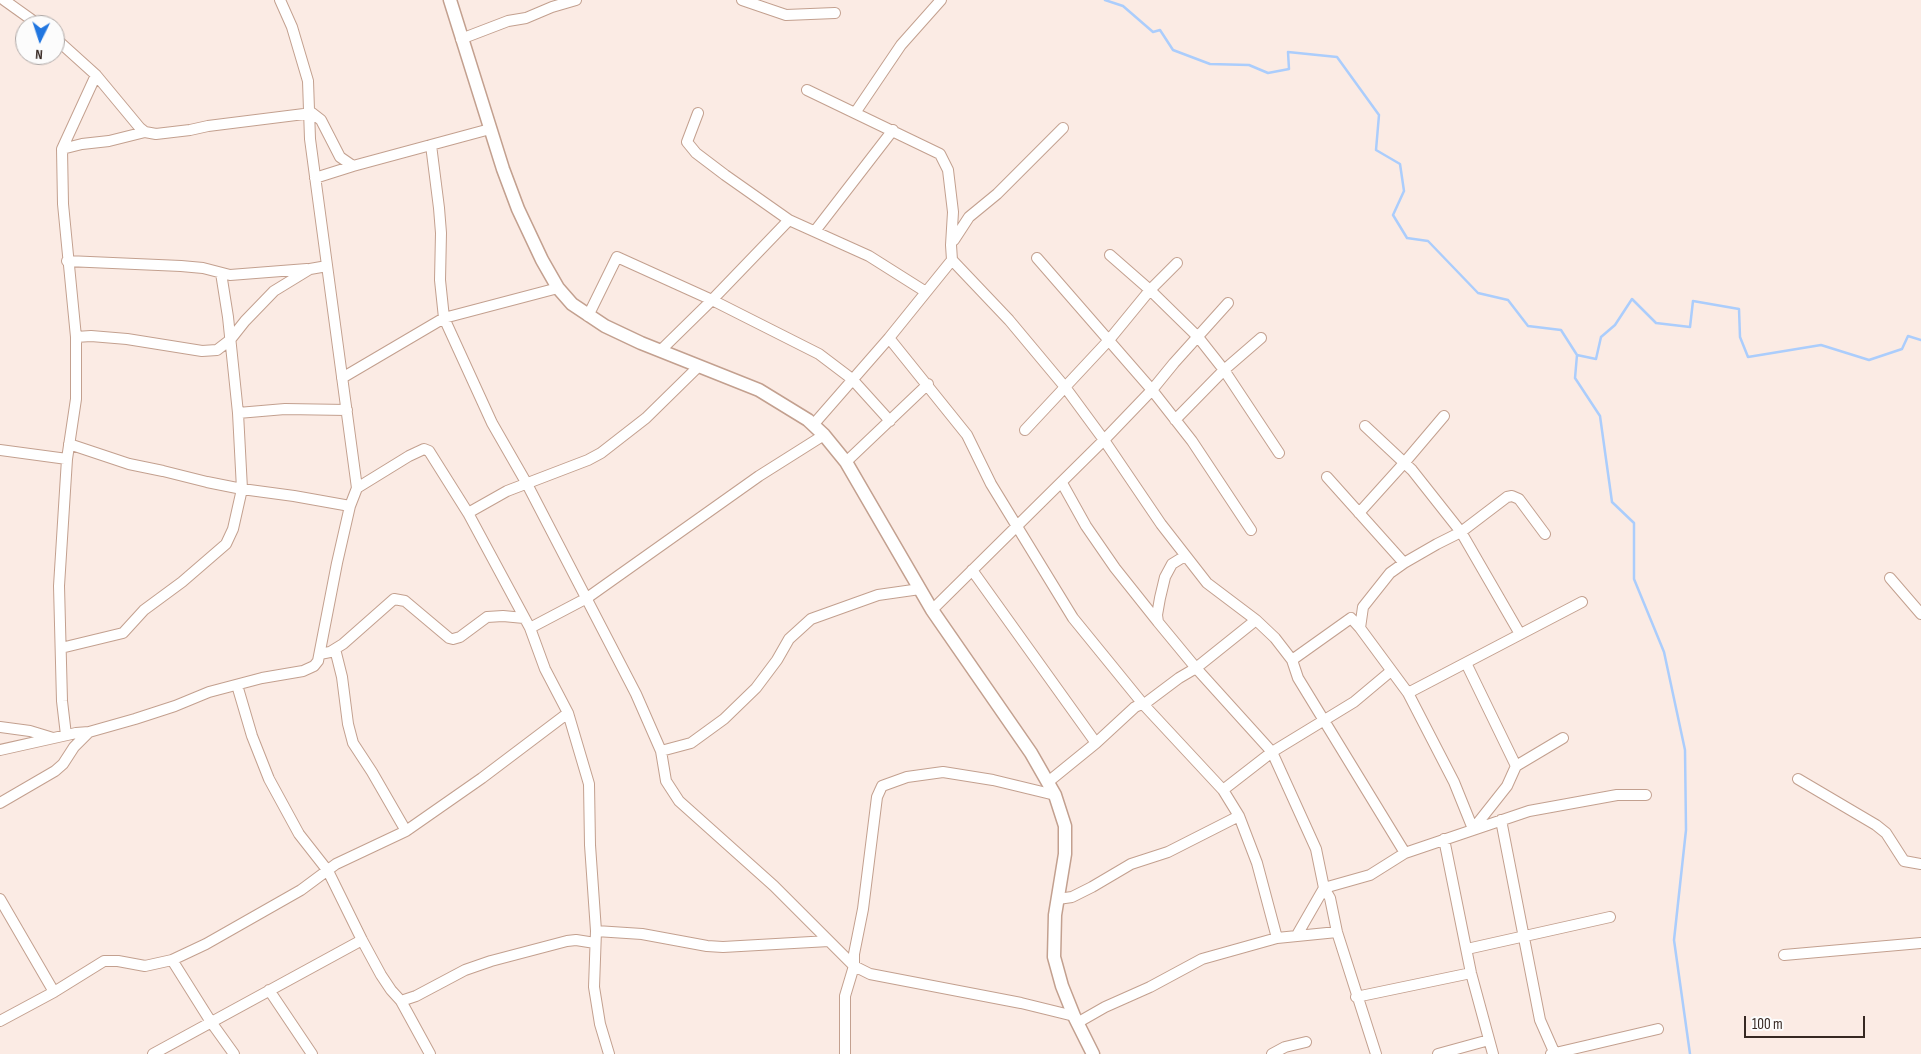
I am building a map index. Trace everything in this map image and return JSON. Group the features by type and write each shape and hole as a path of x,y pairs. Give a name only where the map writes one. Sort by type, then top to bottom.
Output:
{"street":[{"path":"4,0 25,15"},
{"path":"0,750 66,735 90,732 175,706 209,692 303,671 318,662 337,563 350,506 357,488 315,178 308,113 308,82 292,27 280,0"},
{"path":"450,0 490,129 518,209 542,260 558,288 572,304 605,326 759,390 786,405 824,435 846,462 932,610 1031,753 1062,811 1066,840 1055,916 1054,957 1062,986 1093,1054"},
{"path":"461,39 508,21 526,18 552,7 576,0"},
{"path":"742,0 786,15 835,14"},
{"path":"855,113 900,45 941,0"},
{"path":"65,47 96,74 145,132"},
{"path":"66,735 62,701 59,586 67,459 76,399 76,337 63,204 62,150 96,74"},
{"path":"807,90 893,130 943,157 948,170 954,212 951,245 952,260 1009,320 1065,387 1104,440 1151,510 1207,583 1256,620 1275,638 1292,660 1298,678 1404,853"},
{"path":"62,150 82,144 109,141 145,132 156,134 308,113 315,114 321,120 340,157 353,166"},
{"path":"698,113 687,139 689,145 725,176 789,220 869,256 926,292"},
{"path":"951,245 969,217 997,194 1063,128"},
{"path":"315,178 490,129"},
{"path":"815,231 893,130"},
{"path":"431,145 441,234 440,280 444,318 492,423 527,484 636,694 662,751 666,781 679,801 774,886 854,966 861,971 880,977 1021,1003 1076,1020 1150,987 1202,959 1277,938 1338,932"},
{"path":"661,350 789,220"},
{"path":"1110,255 1150,290 1198,337 1224,370 1279,453"},
{"path":"588,316 616,257 799,342 819,354 852,379 890,421"},
{"path":"1037,258 1152,390 1192,441 1251,530"},
{"path":"813,425 890,338 952,260"},
{"path":"68,262 181,266 203,268 235,275 326,266"},
{"path":"1025,430 1109,340 1150,290 1177,263"},
{"path":"76,337 91,336 127,339 211,351 222,348 274,291 310,269"},
{"path":"61,648 123,633 144,610 182,582 226,544 233,529 242,489 238,413 221,273"},
{"path":"342,378 444,318 558,288"},
{"path":"932,610 1104,440 1152,390 1228,303"},
{"path":"890,338 967,435 991,484 1073,618 1143,704 1223,790 1240,816 1263,880 1277,938"},
{"path":"1175,420 1224,370 1261,338"},
{"path":"468,513 508,491 588,460 601,453 646,418 699,366"},
{"path":"846,462 928,384"},
{"path":"238,413 285,410 347,410"},
{"path":"1359,513 1444,416"},
{"path":"1365,426 1405,462 1461,532 1520,634"},
{"path":"530,628 587,598 759,476 824,435"},
{"path":"69,444 129,464 242,489 350,506"},
{"path":"0,450 67,459"},
{"path":"357,488 420,450 427,450 432,454 468,513 530,628 545,669 568,713 589,784 590,845 596,931 594,987 596,1006 609,1054"},
{"path":"1327,477 1404,563"},
{"path":"1062,483 1086,526 1115,568 1196,668 1272,752 1316,850 1324,888 1330,898 1356,997 1376,1054"},
{"path":"1360,628 1363,607 1390,573 1404,563 1461,532 1503,500 1512,496 1516,497 1522,502 1545,534"},
{"path":"1158,622 1157,615 1160,598 1168,570 1177,560 1185,556"},
{"path":"972,570 1096,743"},
{"path":"1890,578 1921,614"},
{"path":"662,751 690,743 730,714 760,683 789,639 811,619 878,594 920,589"},
{"path":"320,654 336,649 347,641 391,601 397,598 404,601 449,638 453,639 460,637 487,617 524,618"},
{"path":"1408,693 1582,602"},
{"path":"1292,660 1351,618 1408,693 1454,782 1473,829"},
{"path":"1048,782 1096,743 1135,707 1143,704 1196,668 1256,620"},
{"path":"336,649 348,724 353,743 406,831"},
{"path":"1466,663 1516,766"},
{"path":"1223,790 1272,752 1354,702 1391,670"},
{"path":"237,685 252,736 269,778 299,834 328,871 362,940 391,990 402,1001 430,1054"},
{"path":"0,1021 54,992 104,961 118,961 145,966 172,960 206,944 301,890 336,864 406,831 482,778 568,713"},
{"path":"0,727 30,731 54,738"},
{"path":"0,803 56,771 74,747 90,732"},
{"path":"1473,829 1507,786 1516,766 1563,738"},
{"path":"845,1054 845,996 854,966 854,954 863,909 877,798 882,786 907,777 943,772 993,780 1055,795"},
{"path":"1798,779 1886,833 1904,861 1921,864"},
{"path":"1296,935 1324,888 1370,875 1404,853 1529,811 1617,795 1646,795"},
{"path":"1058,899 1078,894 1132,864 1168,852 1240,816"},
{"path":"1501,820 1540,1020 1553,1054 1658,1029"},
{"path":"1444,839 1471,974 1493,1054"},
{"path":"0,899 54,992"},
{"path":"1467,949 1610,917"},
{"path":"596,931 642,934 707,946 723,947 829,941"},
{"path":"153,1054 362,940"},
{"path":"402,1001 416,996 465,970 491,961 567,941 576,940 595,943"},
{"path":"1784,955 1921,943"},
{"path":"172,960 211,1022 234,1054"},
{"path":"1356,997 1471,974"},
{"path":"269,990 312,1054"},
{"path":"1438,1054 1489,1040"},
{"path":"1272,1054 1306,1042"}],"waterway":[{"path":"1105,0 1123,6 1153,32 1160,30 1173,50 1210,64 1249,65 1268,73 1289,69 1288,52 1337,57 1379,115 1376,150 1400,164 1404,191 1393,215 1407,238 1428,241 1478,293 1508,300 1528,326 1561,330 1577,355 1596,359 1601,337 1615,325 1632,299 1656,323 1690,327 1693,301 1739,309 1740,337 1748,357 1821,345 1869,360 1902,349 1908,336 1921,340"},
{"path":"1577,355 1575,378 1600,416 1612,502 1634,523 1634,579 1664,652 1685,750 1686,830 1674,940 1690,1054"}]}
